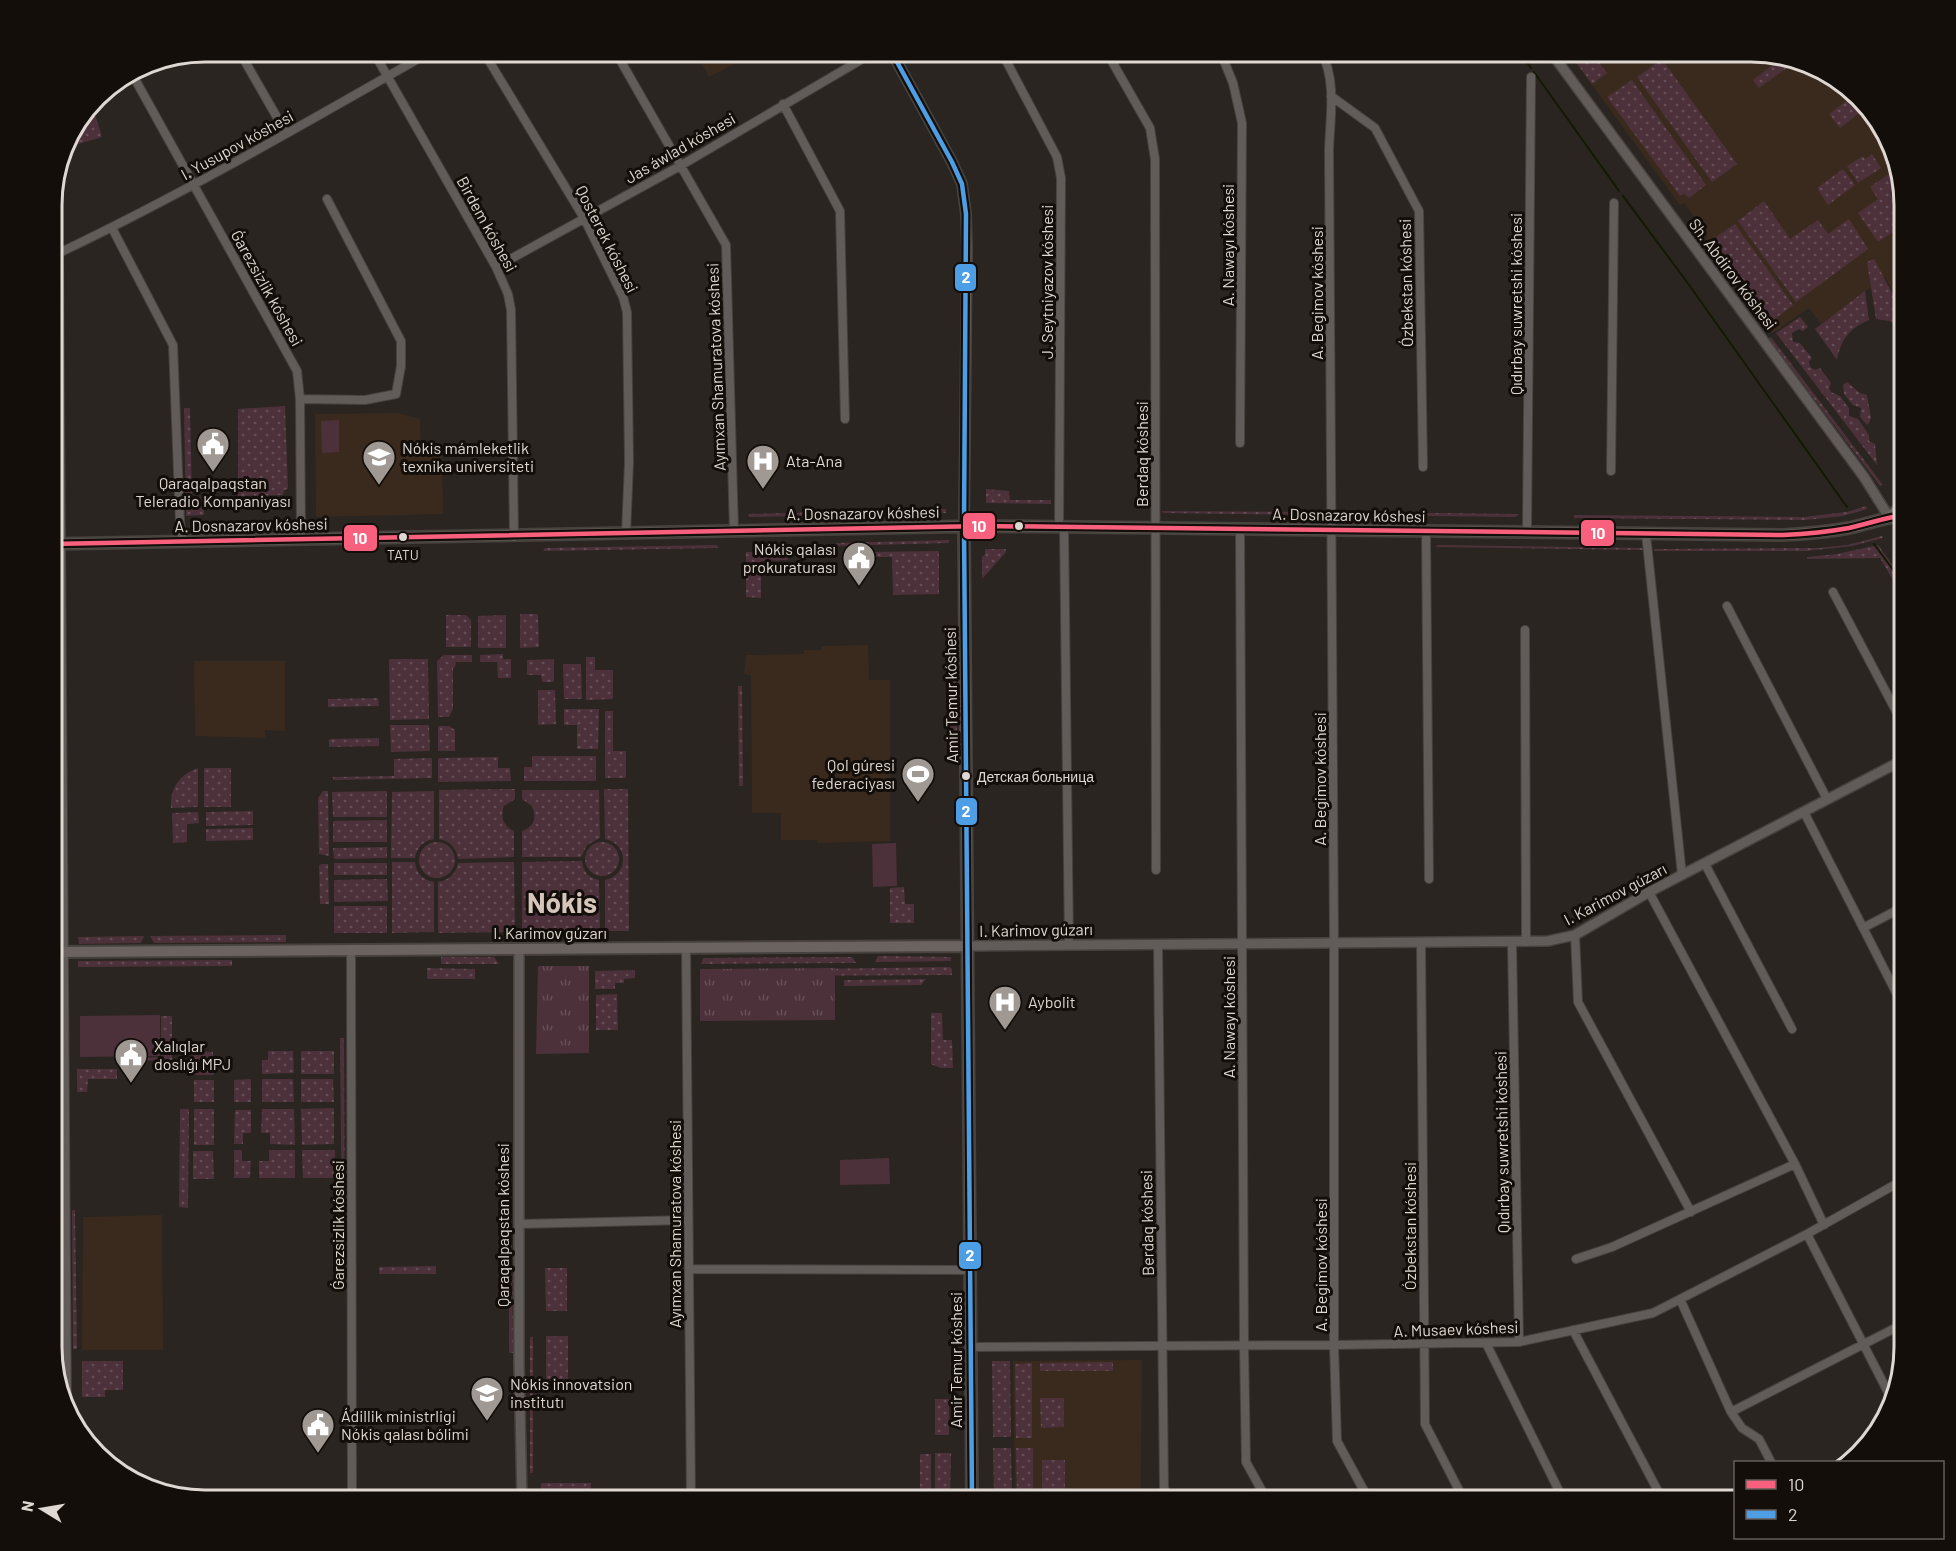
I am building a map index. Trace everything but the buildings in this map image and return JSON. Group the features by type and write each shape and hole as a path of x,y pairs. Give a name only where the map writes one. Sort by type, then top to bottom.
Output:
{"main road":[{"name":"A. Dosnazarov kóshesi","path":"1889,517 1894,513"},
{"name":"A. Dosnazarov kóshesi","path":"62,544 514,537 964,526 1783,535 1820,533 1865,525 1894,516"},
{"name":"Amir Temur kóshesi","path":"964,526 972,1490"},
{"name":"I. Karimov gúzarı","path":"64,951 968,946"}],"street":[{"path":"245,61 286,134"},
{"name":"Birdem kóshesi","path":"379,61 496,267 508,294 511,310 514,537"},
{"name":"I. Yusupov kóshesi","path":"62,250 112,228 195,185 414,61"},
{"name":"Qosterek kóshesi","path":"489,61 584,218 623,297 627,312 629,462 626,534"},
{"name":"Ayımxan Shamuratova kóshesi","path":"621,61 726,245 734,531"},
{"name":"Jas áwlad kóshesi","path":"496,267 680,166 858,61"},
{"name":"Amir Temur kóshesi","path":"896,61 962,184 967,247 964,526"},
{"name":"J. Seytniyazov kóshesi","path":"1006,61 1057,157 1061,178 1061,527 1069,945"},
{"name":"Berdaq kóshesi","path":"1112,61 1150,128 1155,159 1156,870"},
{"name":"A. Nawayı kóshesi","path":"1224,61 1233,83 1242,123 1240,443"},
{"name":"A. Begimov kóshesi","path":"1326,61 1331,80 1334,1345 1337,1441 1364,1490"},
{"name":"Sh. Abdirov kóshesi","path":"1558,61 1857,468 1889,517"},
{"name":"Qıdırbay suwretshi kóshesi","path":"1527,531 1531,77"},
{"name":"Ǵarezsizlik kóshesi","path":"135,80 297,371 300,399 301,539"},
{"name":"Ózbekstan kóshesi","path":"1330,96 1375,128 1419,211 1422,467"},
{"path":"783,104 840,211 845,419"},
{"path":"300,399 365,400 396,394 401,366 401,341 327,199"},
{"path":"1611,471 1614,203"},
{"path":"112,228 173,345 180,522 183,541"},
{"name":"A. Nawayı kóshesi","path":"1240,528 1246,1462 1261,1490"},
{"path":"1426,531 1430,879"},
{"path":"1646,534 1682,875"},
{"path":"1833,592 1894,707"},
{"path":"1726,606 1827,799"},
{"path":"1526,630 1526,942"},
{"name":"I. Karimov gúzarı","path":"968,946 1548,941 1575,935 1649,892 1894,765"},
{"path":"1804,812 1894,989"},
{"path":"62,835 67,1386"},
{"path":"1706,864 1792,1029"},
{"path":"1649,892 1795,1164 1824,1225"},
{"path":"1863,928 1894,912"},
{"path":"1575,935 1578,1002 1691,1212"},
{"name":"Ózbekstan kóshesi","path":"1421,943 1425,1424 1459,1490"},
{"name":"Qıdırbay suwretshi kóshesi","path":"1512,943 1519,1341"},
{"name":"Berdaq kóshesi","path":"1158,945 1165,1490"},
{"name":"Ayımxan Shamuratova kóshesi","path":"686,947 691,1490"},
{"name":"Ǵarezsizlik kóshesi","path":"351,949 352,1490"},
{"name":"Qaraqalpaqstan kóshesi","path":"519,949 522,1490"},
{"path":"1576,1259 1612,1247 1795,1164"},
{"name":"A. Musaev kóshesi","path":"971,1347 1163,1347 1519,1341 1653,1313 1824,1225 1894,1185"},
{"path":"519,1224 688,1220"},
{"path":"1807,1234 1887,1391"},
{"path":"689,1269 971,1270"},
{"path":"1680,1299 1731,1412 1742,1428 1759,1439 1770,1461"},
{"path":"1731,1412 1894,1329"},
{"path":"1573,1330 1657,1490"},
{"path":"1486,1343 1559,1490"}],"shaded area":[{"path":"700,61 740,61 709,77"},
{"path":"1574,61 1752,61 1780,64 1815,76 1839,91 1865,117 1880,141 1892,176 1894,293 1885,277 1821,324 1809,308 1773,333 1705,238 1708,236 1684,203 1680,205"},
{"name":"Nókis mámleketlik texnika universiteti","path":"398,413 420,419 421,451 442,451 443,514 316,517 315,414"},
{"path":"868,645 869,680 890,680 890,841 818,843 817,840 781,840 781,813 752,813 751,675 744,674 746,655 804,654 804,650 821,650 822,646"},
{"path":"194,661 285,661 285,731 265,730 265,738 195,736"},
{"path":"162,1215 163,1350 82,1350 83,1217"},
{"path":"1142,1360 1141,1490 1015,1490 1013,1361"}],"green space":[{"path":"1575,61 1598,61 1607,73 1592,84"},
{"path":"1659,61 1663,61 1737,164 1712,182 1637,77"},
{"path":"1774,63 1789,66 1759,88 1753,80"},
{"path":"1632,80 1706,185 1689,198 1684,193 1680,196 1607,97"},
{"path":"1849,100 1861,112 1840,128 1829,114"},
{"path":"95,113 102,137 75,145 76,141"},
{"path":"1872,154 1881,168 1858,183 1847,166 1863,156 1865,159"},
{"path":"1843,169 1855,185 1828,205 1817,188"},
{"path":"1889,174 1892,179 1894,231 1878,242 1858,213 1878,199 1870,187"},
{"path":"1764,201 1790,239 1818,220 1828,234 1849,219 1868,249 1796,302 1738,221"},
{"path":"1735,224 1793,305 1771,322 1714,241 1716,237"},
{"path":"1874,259 1894,296 1894,324 1876,319 1867,262"},
{"path":"1865,291 1869,320 1847,335 1837,360 1815,329"},
{"path":"1800,317 1808,327 1803,331 1799,329 1792,333 1793,342 1800,343 1812,358 1809,362 1810,367 1815,370 1820,368 1831,383 1829,388 1831,392 1840,396 1849,408 1849,416 1858,419 1869,435 1869,441 1875,444 1877,465 1776,333"},
{"path":"1771,337 1883,485 1880,486 1769,339"},
{"path":"1847,382 1860,393 1867,395 1871,418 1867,425 1860,417 1861,408 1853,405 1844,394 1843,385"},
{"path":"285,406 288,489 284,490 283,495 238,496 238,409"},
{"path":"184,408 190,408 192,497 204,497 204,515 186,516"},
{"path":"339,420 339,452 322,453 321,421"},
{"path":"986,489 1009,491 1010,500 1051,500 1051,504 986,503"},
{"path":"1866,506 1867,509 1843,516 1806,520 1574,518 1574,515 1804,517 1847,512"},
{"path":"946,509 946,513 749,517 748,514"},
{"path":"1161,511 1324,512 1321,515 1164,513"},
{"path":"1338,512 1520,514 1515,517 1341,515"},
{"path":"1882,536 1883,538 1852,546 1807,551 1654,551 1654,549 1819,548 1847,545"},
{"path":"949,540 949,543 835,546 836,543"},
{"path":"717,545 718,548 543,551 545,548"},
{"path":"1438,545 1643,548 1645,550 1435,547"},
{"path":"1878,545 1894,567 1894,582 1880,558 1807,559 1807,557 1837,554"},
{"path":"985,549 1006,549 1006,552 982,579 982,557"},
{"path":"788,551 788,560 761,561 761,598 746,597 746,552"},
{"path":"939,551 939,594 893,595 892,557 865,557 865,552"},
{"path":"520,614 538,614 539,647 520,648"},
{"path":"446,615 466,615 471,620 471,647 446,647"},
{"path":"506,615 506,648 478,648 478,616"},
{"path":"949,628 956,628 956,685 949,685"},
{"path":"503,654 503,659 511,659 511,678 498,678 497,662 480,662 480,655"},
{"path":"444,655 472,655 472,662 456,662 453,668 453,709 449,717 438,717 437,661"},
{"path":"586,657 595,657 595,670 613,670 613,699 586,700"},
{"path":"389,659 428,659 429,719 390,720"},
{"path":"554,659 554,682 542,682 541,675 527,675 527,660"},
{"path":"563,664 581,664 582,699 564,699"},
{"path":"738,686 742,686 743,786 739,786"},
{"path":"950,689 957,689 957,743 950,743"},
{"path":"538,690 555,690 556,724 538,725"},
{"path":"378,698 379,706 328,707 328,699"},
{"path":"564,709 599,709 598,749 577,749 577,725 564,725"},
{"path":"605,711 613,711 613,751 626,751 626,778 605,778"},
{"path":"390,725 429,725 430,751 391,752"},
{"path":"438,726 449,726 455,730 455,751 438,751"},
{"path":"379,738 379,746 329,747 329,739"},
{"path":"532,756 596,756 596,781 524,781 524,767 532,767"},
{"path":"498,757 498,768 510,768 511,781 438,782 438,758"},
{"path":"432,758 432,778 333,780 333,777 394,776 394,759"},
{"path":"198,768 198,807 171,808 172,794 177,783 186,774"},
{"path":"204,768 231,768 231,807 204,807"},
{"path":"515,789 515,799 504,806 502,814 505,824 514,831 514,857 458,859 452,845 439,839 439,790"},
{"path":"604,789 628,789 629,931 605,931 605,880 618,872 623,860 618,847 605,839"},
{"path":"522,790 599,790 600,838 587,845 581,857 522,857 522,831 532,824 534,814 532,806 522,799"},
{"path":"323,791 328,791 329,856 319,854 318,798"},
{"path":"387,791 387,817 333,817 332,792"},
{"path":"434,791 434,839 421,845 415,858 391,858 392,792"},
{"path":"253,811 253,825 206,826 206,812"},
{"path":"198,812 199,823 187,824 187,842 173,843 172,813"},
{"path":"387,820 387,842 333,842 333,821"},
{"path":"253,828 253,840 206,841 206,829"},
{"path":"437,842 450,847 455,860 450,873 437,878 424,873 419,860 424,847"},
{"path":"602,842 614,847 619,859 614,871 602,876 590,871 585,859 590,847"},
{"path":"896,843 897,886 873,887 872,844"},
{"path":"387,847 387,858 334,859 333,848"},
{"path":"582,861 587,874 599,880 600,932 522,932 522,862"},
{"path":"392,862 415,862 421,875 434,882 434,932 392,933"},
{"path":"514,862 515,932 438,933 438,882 451,876 458,863"},
{"path":"334,863 387,863 387,875 334,875"},
{"path":"328,864 329,904 320,904 319,865"},
{"path":"387,879 388,901 334,902 334,880"},
{"path":"904,887 905,904 914,904 914,923 890,923 890,888"},
{"path":"334,906 387,906 387,933 334,933"},
{"path":"286,935 286,942 154,943 150,936"},
{"path":"144,936 141,943 79,944 78,937"},
{"path":"878,956 951,957 951,961 875,962"},
{"path":"441,957 494,957 499,964 441,964"},
{"path":"852,957 856,963 701,964 703,958"},
{"path":"232,960 232,966 78,967 78,961"},
{"path":"538,966 589,966 589,1053 536,1054"},
{"path":"950,967 952,975 751,976 752,970"},
{"path":"427,968 475,969 475,979 427,979"},
{"path":"835,968 835,1020 700,1021 700,969"},
{"path":"635,970 635,978 624,979 624,983 615,983 615,989 595,989 595,971"},
{"path":"926,979 921,985 844,986 844,980"},
{"path":"617,994 618,1030 596,1030 596,995"},
{"path":"931,1013 942,1013 943,1040 952,1040 953,1068 941,1068 931,1064"},
{"path":"160,1015 160,1056 80,1057 80,1016"},
{"path":"161,1016 172,1016 172,1060 130,1061 130,1058 161,1057"},
{"path":"340,1038 344,1038 345,1243 342,1243"},
{"path":"268,1051 293,1051 294,1073 262,1074 262,1060 268,1060"},
{"path":"301,1051 334,1051 334,1074 301,1074"},
{"path":"193,1052 213,1052 214,1075 194,1075"},
{"path":"77,1069 117,1069 117,1079 88,1079 87,1092 77,1092"},
{"path":"251,1079 251,1102 234,1102 234,1080"},
{"path":"262,1079 293,1079 294,1102 262,1102"},
{"path":"301,1079 333,1079 334,1102 301,1102"},
{"path":"194,1080 214,1080 214,1102 194,1102"},
{"path":"334,1108 334,1144 302,1145 301,1109"},
{"path":"180,1109 189,1109 188,1208 179,1207"},
{"path":"194,1109 214,1109 214,1145 194,1145"},
{"path":"262,1109 294,1109 295,1145 270,1144 270,1133 261,1133"},
{"path":"235,1110 251,1110 251,1133 243,1133 243,1144 234,1144"},
{"path":"234,1150 242,1150 242,1161 251,1161 250,1178 234,1178"},
{"path":"269,1150 295,1150 295,1178 259,1178 259,1161 269,1161"},
{"path":"302,1150 335,1150 335,1178 303,1178"},
{"path":"193,1151 213,1151 214,1179 193,1179"},
{"path":"889,1158 890,1184 840,1185 840,1160"},
{"path":"72,1210 75,1210 77,1349 73,1349"},
{"path":"509,1243 512,1243 513,1353 509,1353"},
{"path":"436,1266 436,1274 379,1274 379,1267"},
{"path":"545,1268 567,1268 567,1311 546,1311"},
{"path":"546,1336 568,1336 568,1379 546,1379"},
{"path":"530,1337 533,1337 533,1473 530,1473"},
{"path":"82,1361 123,1361 123,1390 105,1390 105,1397 82,1397"},
{"path":"992,1361 1010,1361 1011,1437 993,1437"},
{"path":"1113,1362 1113,1371 1040,1371 1040,1363"},
{"path":"1032,1363 1032,1438 1016,1438 1015,1364"},
{"path":"1040,1398 1064,1398 1064,1427 1041,1428"},
{"path":"935,1399 949,1399 949,1435 935,1435"},
{"path":"993,1448 1011,1448 1012,1490 994,1490"},
{"path":"1016,1448 1033,1448 1033,1490 1017,1490"},
{"path":"935,1453 951,1453 950,1490 935,1490"},
{"path":"920,1454 931,1454 931,1490 920,1490"},
{"path":"1042,1460 1065,1460 1065,1490 1042,1490"},
{"path":"541,1483 591,1483 591,1490 541,1490"}],"waterway":[{"path":"1526,61 1531,68"},
{"path":"1534,72 1619,191"},
{"path":"1623,196 1847,507"},
{"path":"1874,544 1894,571"}],"transit line":[{"name":"2","path":"896,61 962,184 966,214 964,527 972,1490"},
{"name":"10","path":"62,544 984,526 1783,535 1841,529 1894,517"}],"place":[{"name":"Qaraqalpaqstan Teleradio Kompaniyası","path":"213,473"},
{"name":"Nókis mámleketlik texnika universiteti","path":"379,486"},
{"name":"Ata-Ana","path":"763,490"},
{"name":"TATU","path":"403,537"},
{"name":"Nókis qalası prokuraturası","path":"859,587"},
{"name":"Детская больница","path":"966,776"},
{"name":"Qol gúresi federaciyası","path":"918,803"},
{"name":"Aybolit","path":"1005,1031"},
{"name":"Xalıqlar doslıǵı MPJ","path":"131,1084"},
{"name":"Nókis innovatsion institutı","path":"487,1422"},
{"name":"Ádillik ministrligi Nókis qalası bólimi","path":"318,1454"}],"district":[{"name":"Nókis","path":"562,903"}]}
